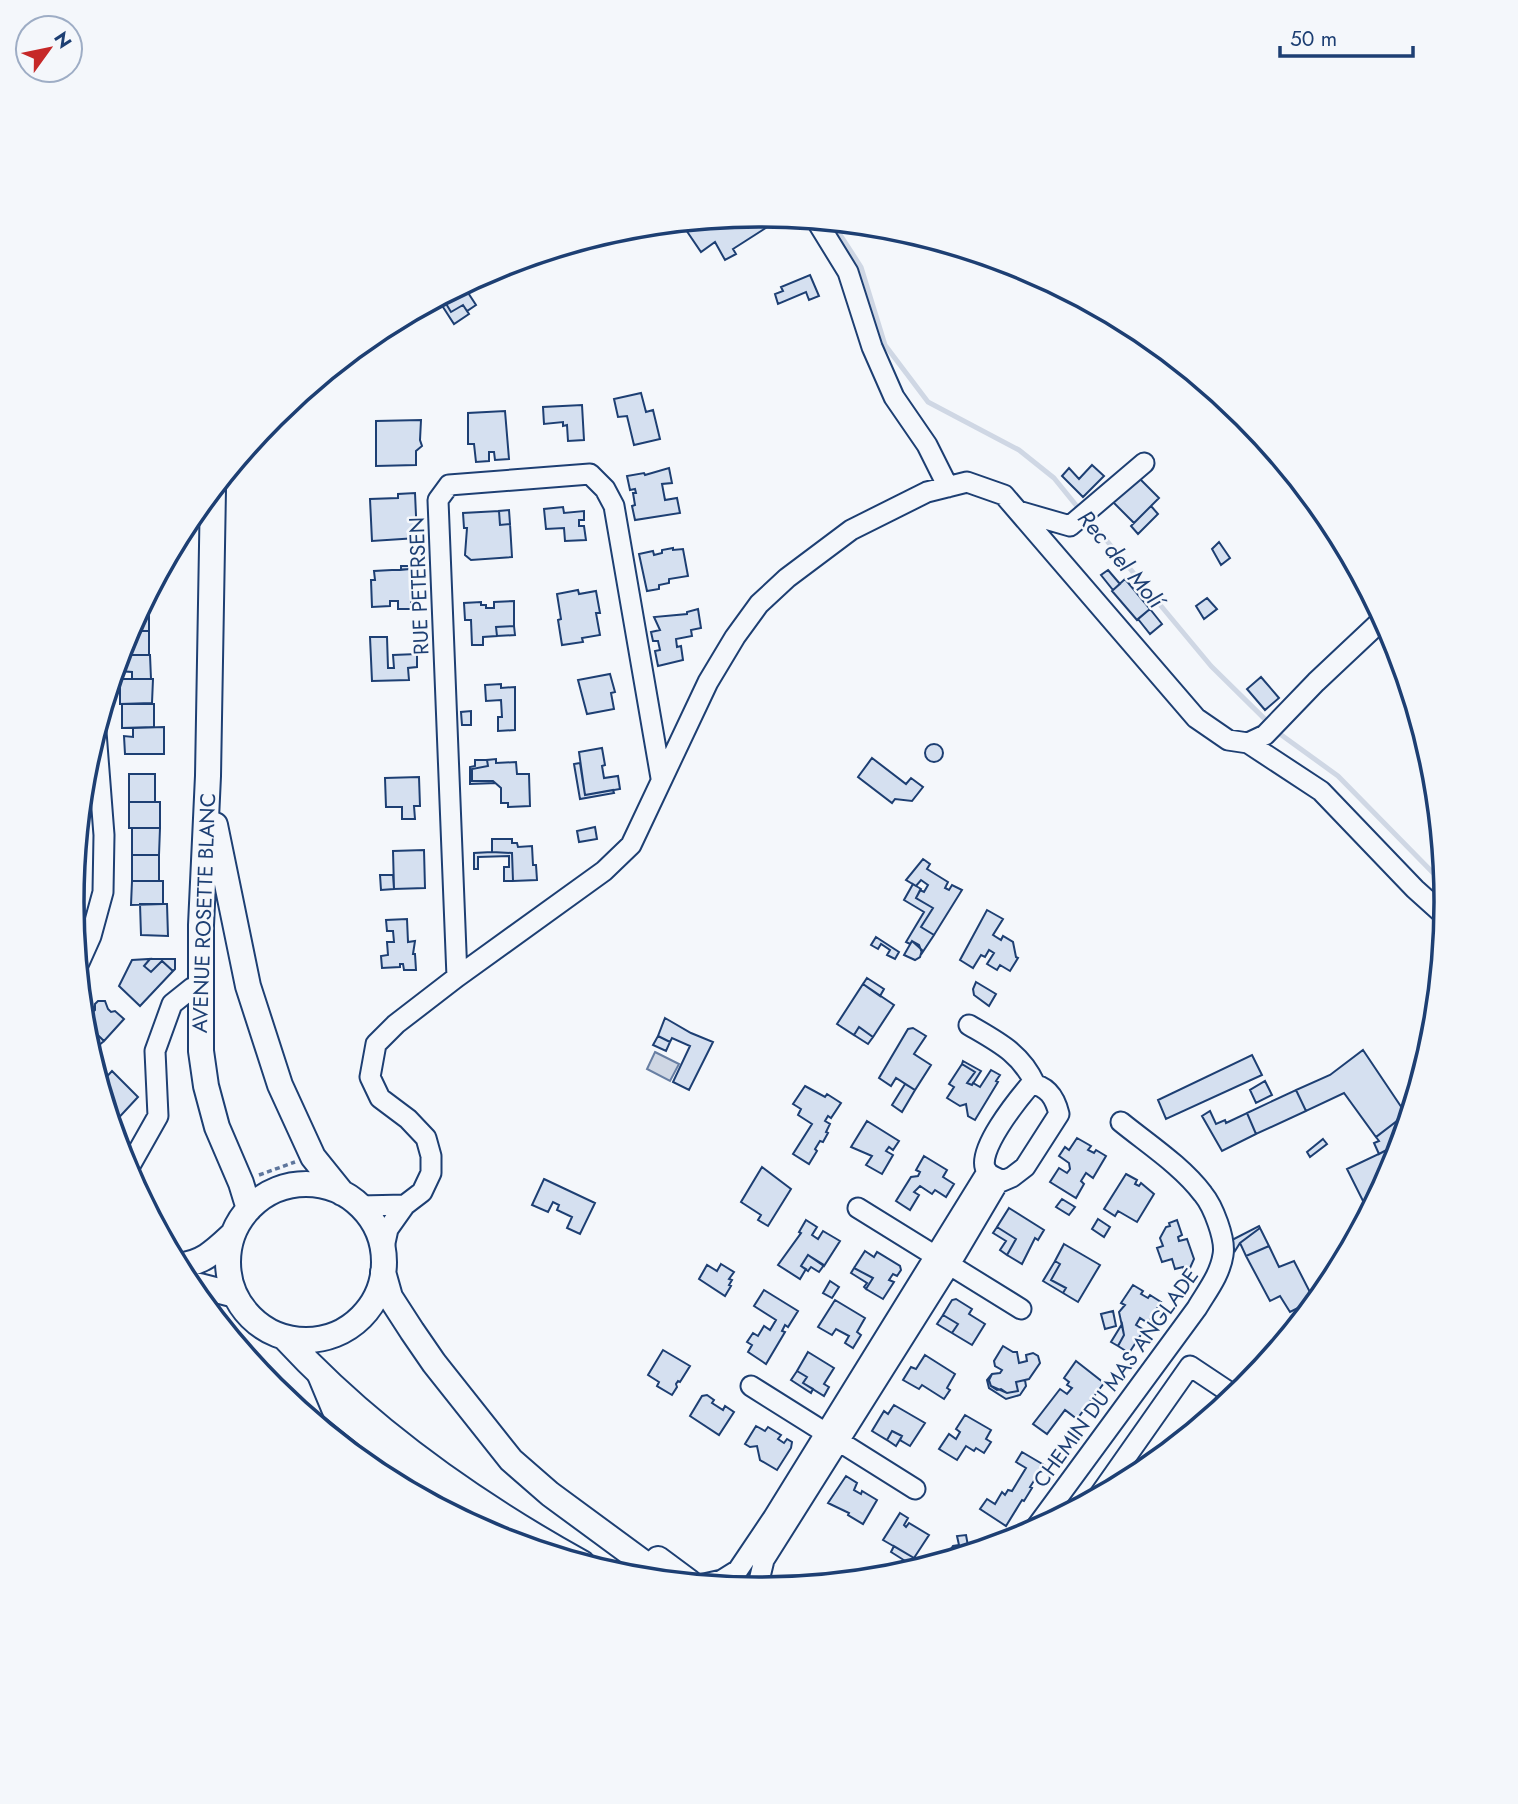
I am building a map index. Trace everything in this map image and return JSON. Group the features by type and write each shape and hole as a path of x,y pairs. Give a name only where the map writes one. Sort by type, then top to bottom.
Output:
{"main road":[{"name":"AVENUE ROSETTE BLANC","path":"213,506 201,1051 206,1086 217,1127 241,1183 239,1223"},
{"name":"AVENUE ROSETTE BLANC","path":"208,776 217,837 256,1014 280,1085 313,1157 351,1200"},
{"path":"190,1264 210,1256 264,1196 293,1185 323,1186 351,1200 379,1235 390,1297 434,1363 511,1460 550,1494 650,1568"},
{"path":"239,1223 228,1255 229,1276 235,1295 256,1322 285,1338 323,1339 349,1327 370,1307 379,1290 383,1262"},
{"path":"207,1289 235,1295"},
{"path":"285,1338 315,1370 394,1440 463,1491 542,1541"},
{"path":"499,1444 518,1454 675,1571"}],"street":[{"path":"822,230 848,272 872,347 894,397 927,445 948,487"},
{"path":"1017,510 1070,526 1144,463"},
{"name":"RUE PETERSEN","path":"457,977 438,500 449,485 590,474 605,489 614,506 661,778"},
{"path":"383,1262 388,1230 405,1205 422,1192 430,1173 431,1156 426,1138 408,1119 380,1098 370,1077 376,1044 396,1024 573,894 613,863 631,845 708,682 735,637 760,604 787,578 851,530 927,492 967,482 1004,495 1196,718 1228,740 1257,739 1280,721 1375,626"},
{"path":"1257,739 1321,791 1434,906"},
{"path":"85,949 103,892 104,835 98,764"},
{"path":"134,1158 158,1116 155,1051 172,1004 192,988 201,986"},
{"path":"970,1026 1020,1058 1035,1084 1049,1092 1056,1102 1059,1114 1025,1167 1012,1177 994,1176 984,1163 986,1148 1021,1096 1031,1084 1035,1084"},
{"name":"CHEMIN DU MAS ANGLADE","path":"1047,1512 1197,1308 1219,1272 1224,1252 1222,1233 1205,1195 1121,1122"},
{"path":"760,1577 764,1560 834,1436 994,1176"},
{"path":"351,1200 405,1205"},
{"path":"858,1208 1021,1309"},
{"path":"1112,1477 1190,1366 1225,1389"},
{"path":"315,1370 332,1410 451,1503"},
{"path":"751,1386 915,1489"},
{"path":"730,1576 746,1559 834,1436"}],"path":[{"path":"259,1176 307,1158"}],"shaded area":[{"path":"655,1052 679,1064 670,1081 647,1069"}],"building":[{"path":"767,227 733,249 736,254 725,260 715,242 701,252 687,231"},
{"path":"810,275 819,296 809,300 806,292 778,304 775,294 783,291 781,287"},
{"path":"468,293 476,305 467,311 463,305 451,312 446,304"},
{"path":"446,304 451,312 463,305 469,314 454,324 442,306"},
{"path":"641,393 646,412 653,410 660,439 634,445 627,416 618,417 614,399"},
{"path":"582,405 584,440 568,441 567,425 563,426 563,422 544,424 543,407"},
{"path":"505,411 509,459 495,460 494,452 489,452 489,461 476,462 474,444 468,444 468,413"},
{"path":"421,420 422,446 416,451 416,465 376,466 376,421"},
{"path":"1092,465 1104,476 1083,497 1062,476 1069,468 1079,479"},
{"path":"669,468 672,483 662,484 665,500 677,498 680,513 635,520 632,506 635,505 633,493 636,493 635,489 630,490 627,476 645,475"},
{"path":"1137,476 1159,498 1134,523 1112,501"},
{"path":"415,493 417,538 372,541 370,499 398,498 398,494"},
{"path":"1151,506 1158,514 1138,534 1131,526"},
{"path":"563,507 564,513 584,511 584,520 579,520 579,526 584,526 586,540 565,541 564,528 546,529 544,509"},
{"path":"509,510 510,524 500,525 499,511"},
{"path":"499,511 500,525 510,524 512,557 471,560 465,555 467,528 464,528 463,513"},
{"path":"1219,542 1230,558 1221,565 1212,549"},
{"path":"673,548 683,549 688,576 669,579 669,583 659,585 659,589 647,591 639,554 653,551 654,555"},
{"path":"401,566 413,566 414,602 411,602 410,569 401,570"},
{"path":"410,569 412,609 398,609 398,601 390,601 390,606 372,607 371,580 375,580 374,571"},
{"path":"1108,570 1120,584 1113,590 1101,575"},
{"path":"1125,579 1150,609 1137,620 1112,591"},
{"path":"578,590 579,594 596,591 600,635 582,638 583,642 562,645 557,594"},
{"path":"1207,598 1217,609 1204,619 1196,606"},
{"path":"514,601 514,626 496,627 497,636 483,637 483,645 472,645 471,620 465,620 464,603 481,602 486,608 494,608 494,602"},
{"path":"698,609 701,628 691,630 692,636 676,639 677,647 681,646 683,660 658,666 655,651 660,650 658,641 653,641 651,632 660,630 654,617 687,614"},
{"path":"1150,609 1162,624 1150,634 1138,619"},
{"path":"149,614 149,631 141,631"},
{"path":"514,626 515,635 497,636 496,627"},
{"path":"141,631 149,631 149,655 131,655"},
{"path":"370,637 387,637 388,668 394,668 393,655 417,654 417,667 408,668 409,680 372,681"},
{"path":"131,655 150,655 151,679 132,679 132,672 125,671"},
{"path":"610,674 615,692 611,693 614,709 587,714 578,680"},
{"path":"1261,677 1279,698 1265,710 1247,689"},
{"path":"122,679 153,679 152,703 120,704"},
{"path":"485,685 515,687 515,730 498,731 498,717 502,717 501,700 486,701"},
{"path":"122,704 154,704 154,727 122,728"},
{"path":"471,711 471,725 462,725 461,712"},
{"path":"164,727 164,754 125,754 124,736 133,737 133,728"},
{"path":"930,744 938,744 943,753 941,760 930,762 925,757 925,749"},
{"path":"602,748 604,778 618,776 620,789 585,795 579,752"},
{"path":"872,758 906,784 911,778 923,787 912,801 895,799 892,803 858,777"},
{"path":"496,759 496,763 516,762 517,774 529,774 530,806 508,807 508,803 501,803 501,788 493,781 472,781 472,769 488,766 487,760"},
{"path":"475,760 487,760 488,766 472,769 472,781 495,783 470,784 470,767 475,766"},
{"path":"580,763 585,795 613,790 614,793 580,799 574,764"},
{"path":"129,774 155,774 155,802 129,802"},
{"path":"419,777 420,806 414,806 415,819 402,819 402,807 386,807 385,778"},
{"path":"129,802 160,802 160,828 129,828"},
{"path":"595,827 597,839 579,842 577,831"},
{"path":"132,828 160,828 159,855 132,855"},
{"path":"492,839 512,839 512,843 517,843 518,847 532,846 537,880 513,881 512,853 492,852"},
{"path":"424,850 425,888 394,889 393,851"},
{"path":"474,853 512,853 513,881 504,881 504,867 509,867 509,856 478,857 478,869 474,869"},
{"path":"132,855 159,855 159,881 132,881"},
{"path":"923,859 930,864 927,869 948,882 945,888 949,890 952,885 962,890 934,935 921,927 933,908 916,898 920,890 924,892 928,885 921,880 916,886 906,880"},
{"path":"380,875 393,875 394,889 381,890"},
{"path":"132,881 163,881 163,904 131,905"},
{"path":"913,884 921,889 916,898 933,908 921,927 934,935 922,953 919,945 912,941 910,944 906,942 924,912 904,900"},
{"path":"140,904 167,904 168,936 141,935"},
{"path":"987,910 1003,919 993,935 1001,940 1003,936 1013,942 1018,958 1010,971 1000,965 997,970 987,964 994,953 989,950 985,957 981,955 973,968 960,960"},
{"path":"407,919 408,942 415,941 413,954 416,970 404,970 403,964 400,964 400,967 382,968 381,956 388,955 387,942 394,942 393,931 387,931 386,920"},
{"path":"876,937 899,952 895,959 887,955 890,950 881,944 878,949 871,945"},
{"path":"912,941 922,950 920,957 915,960 904,955"},
{"path":"150,959 144,966 151,972 162,961 173,971 140,1006 119,986 132,960"},
{"path":"150,959 175,959 175,969 173,971 162,961 151,972 144,966"},
{"path":"867,978 884,989 880,996 863,984"},
{"path":"976,982 996,994 989,1006 974,995"},
{"path":"863,984 894,1005 873,1037 859,1027 854,1035 837,1024"},
{"path":"105,1001 111,1012 115,1011 124,1019 104,1041 97,1034 93,1011 95,1004"},
{"path":"665,1018 713,1042 689,1090 673,1082 690,1046 672,1038 670,1042 658,1036"},
{"path":"859,1027 873,1037 868,1044 854,1035"},
{"path":"913,1028 926,1036 914,1054 931,1065 915,1090 896,1078 891,1086 879,1078 908,1029"},
{"path":"658,1036 670,1042 666,1051 653,1045"},
{"path":"1363,1050 1402,1107 1397,1121 1376,1137 1344,1093 1306,1111 1296,1090 1330,1075"},
{"path":"1252,1055 1262,1075 1166,1119 1158,1100"},
{"path":"963,1061 981,1071 972,1085 967,1083 975,1072 962,1064"},
{"path":"962,1064 975,1072 967,1083 972,1085 973,1083 980,1087 991,1070 1000,1075 975,1120 968,1116 966,1104 960,1106 947,1098 954,1087 949,1084"},
{"path":"112,1071 138,1097 119,1117 107,1077"},
{"path":"1265,1081 1272,1095 1256,1103 1250,1090"},
{"path":"905,1084 915,1090 902,1112 892,1105"},
{"path":"805,1086 825,1097 827,1094 841,1103 831,1118 828,1116 825,1121 830,1124 826,1132 828,1133 815,1149 817,1151 809,1164 793,1154 812,1124 798,1115 801,1109 793,1104"},
{"path":"1296,1090 1306,1111 1256,1134 1247,1113"},
{"path":"1210,1111 1216,1124 1225,1120 1226,1123 1247,1113 1256,1134 1222,1151 1202,1116"},
{"path":"867,1121 899,1141 893,1150 889,1147 886,1151 893,1155 882,1174 866,1165 872,1156 851,1147"},
{"path":"1397,1121 1387,1150 1379,1154 1374,1143 1379,1141 1376,1137"},
{"path":"1077,1138 1091,1146 1088,1150 1094,1153 1096,1150 1106,1156 1093,1178 1086,1173 1081,1181 1084,1184 1076,1198 1050,1182 1059,1168 1067,1173 1070,1169 1069,1163 1059,1156 1065,1147 1069,1150"},
{"path":"1323,1139 1327,1144 1310,1157 1307,1152"},
{"path":"1387,1150 1363,1202 1347,1169"},
{"path":"924,1156 947,1170 943,1177 954,1184 946,1197 935,1190 932,1194 920,1186 914,1192 919,1195 910,1210 896,1201 911,1177 918,1176 920,1172 916,1170"},
{"path":"762,1167 791,1189 768,1226 758,1220 761,1215 741,1202"},
{"path":"1126,1174 1137,1180 1135,1184 1139,1186 1141,1183 1154,1194 1137,1222 1118,1211 1115,1216 1104,1209"},
{"path":"544,1179 595,1203 580,1234 567,1228 572,1217 557,1210 559,1205 553,1202 548,1212 532,1205"},
{"path":"1062,1199 1075,1207 1069,1215 1056,1207"},
{"path":"1009,1208 1044,1230 1038,1240 1035,1238 1022,1264 1007,1255 1016,1239 997,1227"},
{"path":"1098,1219 1110,1227 1104,1237 1092,1229"},
{"path":"806,1220 817,1227 812,1235 818,1239 823,1231 840,1241 824,1266 808,1255 801,1266 806,1269 800,1279 778,1265 801,1233 799,1232"},
{"path":"1177,1220 1182,1235 1178,1237 1179,1241 1187,1239 1194,1259 1190,1268 1184,1270 1183,1267 1175,1269 1172,1259 1162,1262 1157,1248 1163,1246 1160,1238 1166,1227"},
{"path":"1259,1226 1260,1228 1240,1243 1235,1251 1230,1241"},
{"path":"997,1227 1016,1239 1007,1255 1000,1250 1006,1241 993,1233"},
{"path":"1260,1228 1269,1246 1246,1256 1240,1243"},
{"path":"1064,1244 1100,1265 1078,1302 1063,1293 1066,1288 1051,1280 1060,1264 1055,1261"},
{"path":"1269,1246 1279,1267 1294,1261 1310,1292 1299,1308 1290,1312 1280,1296 1270,1301 1246,1256"},
{"path":"865,1251 874,1257 877,1252 900,1266 901,1270 897,1276 893,1274 889,1280 894,1282 883,1299 866,1289 873,1278 854,1268"},
{"path":"808,1255 824,1265 819,1272 811,1267 808,1271 801,1266"},
{"path":"1055,1261 1060,1264 1051,1280 1066,1288 1063,1293 1043,1281"},
{"path":"721,1264 734,1272 729,1279 732,1280 729,1285 731,1286 725,1296 699,1279 707,1265 717,1271"},
{"path":"854,1268 873,1278 866,1289 864,1287 867,1283 851,1273"},
{"path":"830,1281 839,1287 832,1298 823,1293"},
{"path":"1133,1285 1143,1291 1141,1294 1148,1298 1150,1295 1161,1302 1148,1323 1140,1318 1136,1325 1144,1330 1129,1353 1118,1346 1124,1335 1119,1312 1125,1305 1121,1303"},
{"path":"764,1290 798,1311 788,1327 785,1325 782,1331 785,1332 766,1364 748,1352 752,1345 747,1342 753,1333 758,1336 764,1326 770,1330 776,1320 754,1306"},
{"path":"956,1299 972,1309 969,1314 985,1324 972,1345 952,1333 958,1324 943,1315 952,1300"},
{"path":"835,1300 865,1318 857,1332 861,1335 853,1348 845,1343 849,1336 836,1329 832,1335 818,1327"},
{"path":"1113,1311 1116,1326 1105,1329 1101,1314"},
{"path":"943,1315 958,1324 952,1333 937,1324"},
{"path":"1122,1324 1124,1335 1118,1346 1111,1342"},
{"path":"1003,1346 1017,1352 1019,1363 1027,1361 1026,1355 1033,1353 1038,1356 1040,1363 1029,1379 1016,1382 1018,1391 1007,1393 991,1386 989,1380 992,1374 1002,1370 995,1366 994,1361"},
{"path":"663,1350 690,1366 676,1384 672,1395 657,1386 659,1382 648,1375"},
{"path":"808,1352 834,1368 824,1384 829,1387 824,1396 803,1383 807,1377 797,1371"},
{"path":"925,1355 955,1374 944,1399 922,1385 919,1389 903,1380 911,1367 916,1369"},
{"path":"1076,1361 1104,1383 1077,1419 1065,1410 1047,1434 1033,1424 1060,1389 1067,1394 1072,1388 1064,1378"},
{"path":"797,1371 807,1377 803,1383 813,1389 811,1393 791,1380"},
{"path":"992,1374 989,1380 991,1386 997,1390 1001,1389 1007,1393 1018,1391 1016,1382 1025,1380 1026,1386 1020,1395 1006,1399 989,1388 987,1380"},
{"path":"707,1395 714,1400 712,1403 723,1410 725,1406 734,1412 719,1435 690,1416 702,1396"},
{"path":"894,1405 925,1423 910,1446 900,1440 902,1436 892,1431 887,1440 872,1431 884,1411 888,1414"},
{"path":"965,1415 991,1430 986,1439 991,1442 984,1453 966,1446 957,1460 939,1449 949,1434 956,1439 960,1432 956,1429"},
{"path":"756,1426 765,1431 768,1427 781,1435 778,1439 784,1443 787,1439 792,1442 777,1470 760,1460 757,1446 750,1447 745,1444"},
{"path":"892,1431 902,1436 896,1446 887,1440"},
{"path":"1022,1452 1044,1465 1006,1526 980,1509 987,1499 995,1504 1002,1492 1005,1495 1008,1490 1012,1491 1026,1468 1016,1462"},
{"path":"846,1476 857,1483 854,1490 861,1494 862,1491 877,1500 863,1524 848,1515 849,1513 828,1503"},
{"path":"900,1513 908,1518 904,1525 906,1527 909,1523 929,1535 914,1558 883,1540"},
{"path":"966,1535 968,1544 951,1549 959,1545 957,1536"},
{"path":"894,1546 914,1558 905,1561 891,1552"}],"waterway":[{"name":"Rec del Molí","path":"838,232 861,267 885,345 928,402 1019,450 1054,478 1080,510"},
{"name":"Rec del Molí","path":"1087,517 1211,666 1280,734 1338,776 1433,873"}]}
